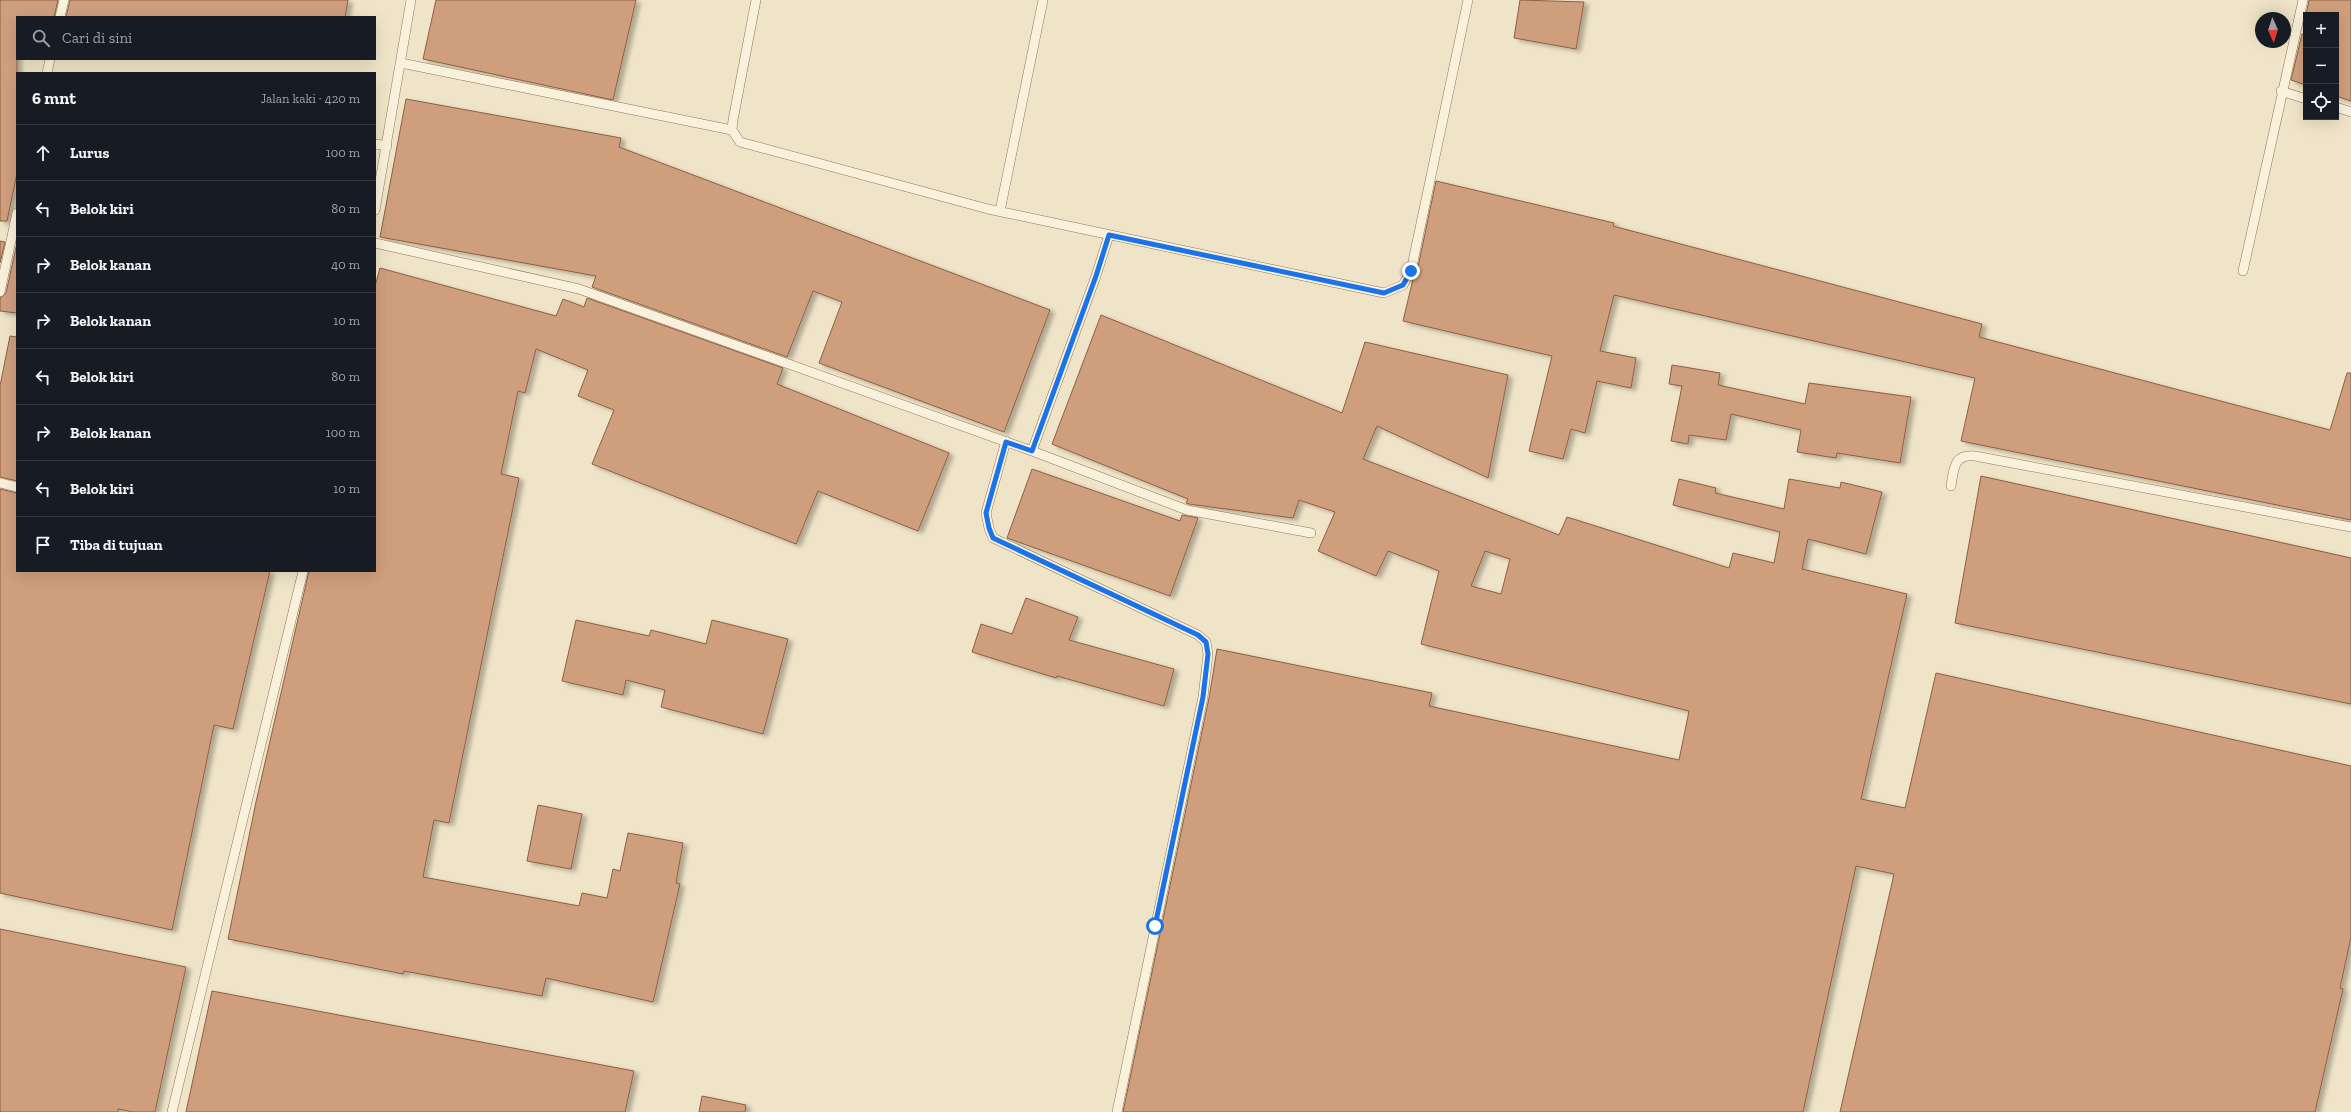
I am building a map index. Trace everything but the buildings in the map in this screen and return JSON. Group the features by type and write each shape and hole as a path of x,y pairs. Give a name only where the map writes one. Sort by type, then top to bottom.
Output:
{"lane":[{"path":"60,16 64,0"},
{"path":"376,205 411,0"},
{"path":"756,0 732,130 740,142 1000,211 1384,293 1403,285 1411,271 1468,0"},
{"path":"1000,211 1044,0"},
{"path":"2243,271 2281,91 2303,0"},
{"path":"47,72 50,60"},
{"path":"401,63 732,130"},
{"path":"2281,91 2303,98"},
{"path":"2339,108 2351,112"},
{"path":"376,144 387,146"},
{"path":"0,290 16,218"},
{"path":"1032,451 1096,276 1109,235"},
{"path":"376,243 579,290 1032,451 1187,510 1311,533"},
{"path":"1006,442 986,513 993,538 1198,635 1206,642 1208,654 1203,697 1117,1112"},
{"path":"1951,486 1954,466 1959,459 1966,455 2351,527"},
{"path":"0,483 16,487"},
{"path":"172,1112 303,572"}],"route":[{"path":"1155,926 1203,697 1208,654 1206,642 1198,635 993,538 986,513 1006,442 1032,451 1096,276 1109,235 1384,293 1403,285 1411,271"}]}
